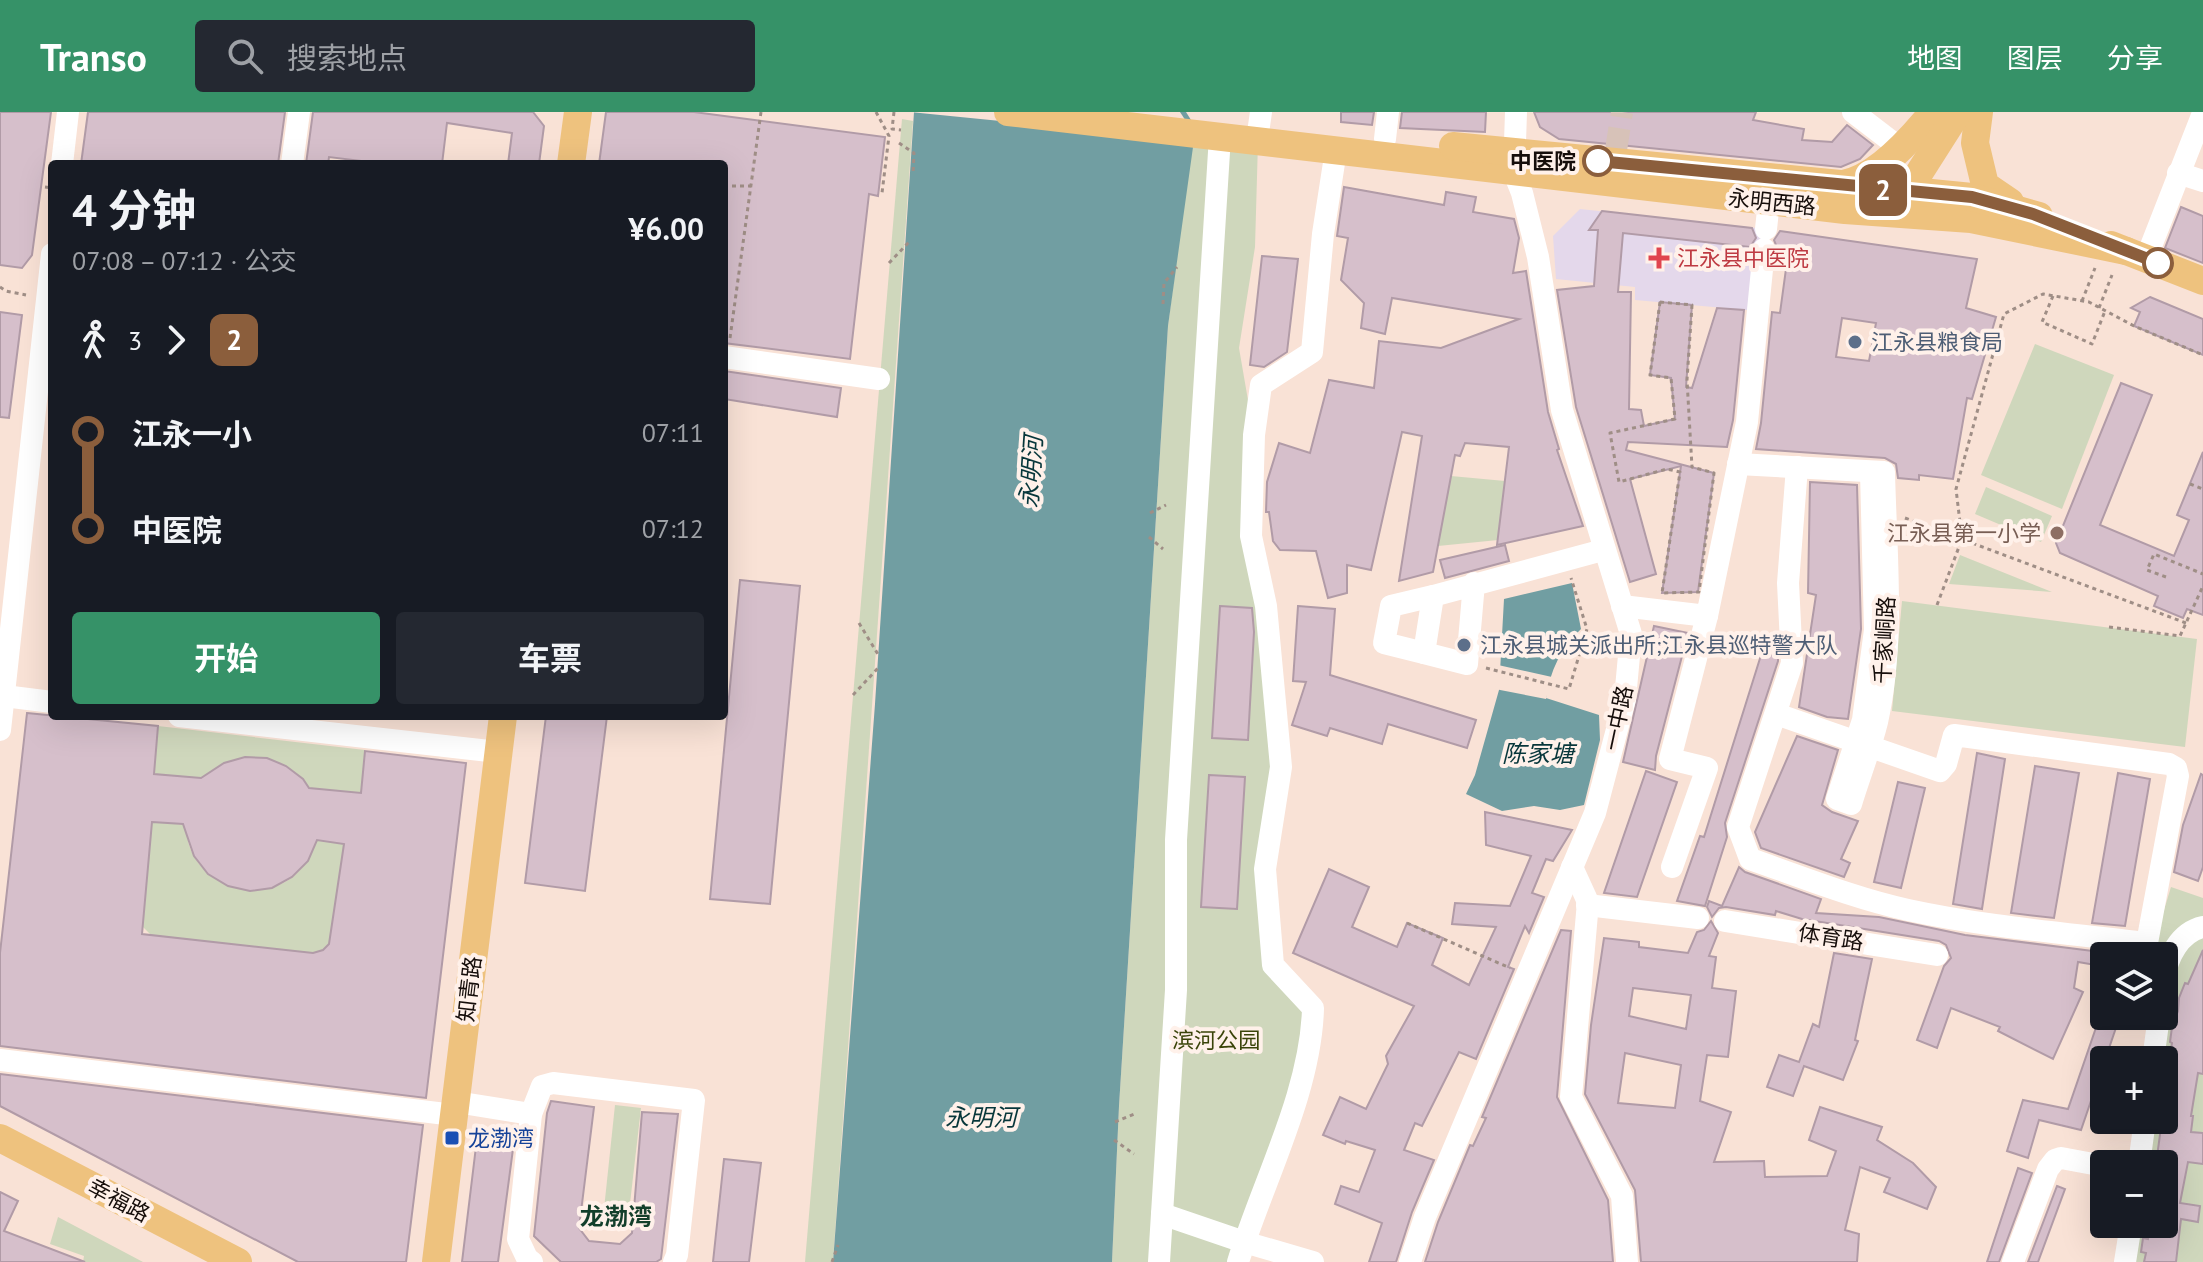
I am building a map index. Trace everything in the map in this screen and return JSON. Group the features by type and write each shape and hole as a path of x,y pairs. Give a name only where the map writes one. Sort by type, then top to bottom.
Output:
{"main road":[{"path":"572,160 578,112"},
{"path":"1008,112 1202,129"},
{"path":"1133,112 1202,129"},
{"path":"1834,185 1858,180 1900,148 1933,112"},
{"path":"1914,203 1958,112"},
{"path":"1914,203 1967,112"},
{"path":"1979,112 1975,143 1985,185 1995,194 2040,216"},
{"name":"永明西路","path":"1202,129 1260,119 1386,126 1514,162 1614,156 1834,185 1914,203 2129,262"},
{"name":"永明西路","path":"1202,129 1336,150 1514,162 1769,201 1914,203 1972,197 2040,216 2129,262"},
{"path":"2129,262 2203,281"},
{"name":"知青路","path":"436,1262 502,720"},
{"name":"幸福路","path":"0,1138 238,1262"}],"street":[{"path":"62,160 68,112"},
{"path":"293,160 299,112"},
{"name":"一中路","path":"1410,1262 1425,1217 1595,813 1625,699 1631,634 1562,410 1538,257 1514,162 1516,112"},
{"path":"1853,112 1900,148"},
{"path":"2129,262 2151,246 2203,113"},
{"path":"1159,1262 1175,1002 1176,856 1202,129"},
{"path":"1241,1252 1274,1162 1312,1042 1313,1008 1273,965 1265,869 1281,767 1266,606 1251,536 1254,435 1261,385 1312,352 1323,234 1336,150"},
{"path":"2178,173 2203,181"},
{"path":"1672,867 1707,768 1670,759 1707,616 1747,422 1769,201"},
{"path":"0,730 48,288"},
{"path":"728,357 879,379"},
{"path":"1738,464 1878,472"},
{"path":"1776,714 1940,771 1946,764 1954,735 2169,764 2176,768 2178,776 2146,935 2147,943 1987,923 1908,909 1750,859 1738,827 1792,663 1788,583 1797,467"},
{"name":"千家峒路","path":"1862,744 1877,723 1888,622 1885,511 1878,472"},
{"name":"千家峒路","path":"1844,801 1862,744 1875,630 1878,472"},
{"path":"1474,583 1467,664 1384,643 1391,606 1433,596 1474,583 1603,550"},
{"path":"1424,653 1433,596"},
{"path":"1622,606 1707,616"},
{"path":"4,696 48,702"},
{"path":"214,720 498,752"},
{"path":"1147,1262 1164,988 1176,856"},
{"path":"1572,867 1587,905 1571,1097 1622,1196 1627,1262"},
{"path":"1587,905 1698,918"},
{"name":"体育路","path":"1725,921 1937,955"},
{"path":"2178,944 2191,930 2203,927"},
{"path":"0,1060 531,1114"},
{"path":"532,1262 518,1239 531,1114 542,1086 553,1083 694,1100 674,1262"},
{"path":"2013,1262 2048,1169 2055,1160 2061,1158 2090,1163"},
{"path":"1162,1214 1241,1252 1313,1262"},
{"path":"2125,1262 2129,1238"}],"path":[{"path":"728,343 761,112"},
{"path":"876,112 889,136 882,193"},
{"path":"894,112 892,129 901,130"},
{"path":"899,143 914,153 913,175"},
{"path":"728,186 751,186"},
{"path":"889,263 909,242"},
{"path":"2099,308 2129,262"},
{"path":"1163,304 1164,283 1177,267"},
{"path":"2082,301 2095,268"},
{"path":"0,288 47,297"},
{"path":"1937,605 1962,539 1956,489 2004,314 2043,294 2082,301 2203,355"},
{"path":"2053,296 2042,322 2092,344 2105,311"},
{"path":"1660,302 1692,305 1687,380 1692,467 1714,473 1699,592 1662,593 1680,472 1667,469 1619,482 1610,433 1675,419 1671,378 1650,375 1660,302"},
{"path":"2190,484 2203,489"},
{"path":"1150,513 1166,505"},
{"path":"1885,511 2186,623"},
{"path":"1149,537 1163,549"},
{"path":"2166,577 2147,570 2154,554 2203,574"},
{"path":"1467,664 1569,689 1587,629 1566,560"},
{"path":"2109,627 2180,636 2203,586"},
{"path":"859,623 879,656"},
{"path":"853,695 879,667"},
{"path":"1407,923 1527,975"},
{"path":"1115,1122 1137,1113"},
{"path":"1114,1140 1134,1154"},
{"path":"832,1262 838,1245"}],"shaded area":[{"name":"江永县中医院","path":"1580,209 1766,229 1758,311 1635,300 1635,287 1556,279 1553,236"}],"green space":[{"path":"902,119 913,121 833,1262 805,1262"},
{"name":"滨河公园","path":"1193,133 1258,142 1255,247 1239,348 1254,435 1251,536 1279,701 1265,869 1273,965 1313,1008 1238,1262 1112,1262 1168,326"},
{"path":"2035,344 2114,375 2062,509 1981,475"},
{"path":"1451,476 1505,481 1498,540 1438,546"},
{"path":"1986,487 2052,516 2041,542 1975,514"},
{"path":"1960,555 2052,592 1949,584"},
{"path":"1902,601 2197,639 2185,747 1892,711"},
{"path":"158,726 365,750 363,777 374,794 309,788 287,767 258,758 229,761 204,779 131,772 155,763"},
{"path":"152,822 187,825 189,844 196,860 208,873 240,888 277,886 293,877 304,865 317,840 344,844 329,944 313,953 151,935 143,927"},
{"path":"2171,887 2203,898 2203,921 2178,943 2154,942"},
{"path":"2203,934 2203,1262 2132,1262 2136,1238 2178,1238 2178,1219 2198,1221 2200,1206 2178,1203 2178,1150 2148,1150 2150,1134 2178,1134 2178,1046 2162,1046 2164,1030 2178,1030 2178,963 2183,950"},
{"path":"615,1105 641,1108 629,1212 604,1209"},
{"path":"58,1217 143,1262 83,1262 84,1256 50,1244"}],"water":[{"name":"永明河","path":"914,112 1186,112 1191,120 1194,140 1168,326 1112,1262 833,1262 875,704"},
{"name":"陈家塘","path":"1572,583 1581,629 1558,660 1546,698 1599,715 1600,740 1584,805 1560,810 1534,806 1502,811 1466,794 1475,775 1499,690 1504,599"}],"pier":[{"path":"910,112 1180,112 1193,132 1194,140"},
{"path":"1498,665 1552,677 1546,699 1495,689"}],"building":[{"path":"0,112 51,112 32,255 22,268 0,265"},
{"path":"88,112 285,112 279,160 82,160"},
{"path":"313,112 533,112 544,126 540,160 509,160 512,133 447,123 442,160 329,157 329,160 307,160"},
{"path":"606,112 694,112 885,137 878,196 869,194 850,359 728,344 728,160 600,160"},
{"path":"1341,112 1374,112 1372,125 1341,122"},
{"path":"1402,112 1486,112 1485,132 1400,128"},
{"path":"1534,112 1756,112 1753,120 1804,129 1802,140 1832,142 1847,125 1873,145 1860,159 1841,167 1559,139 1540,127"},
{"path":"1344,187 1444,205 1446,192 1476,197 1473,212 1514,219 1519,238 1513,273 1526,271 1548,412 1557,450 1583,526 1497,545 1509,447 1465,443 1460,456 1455,455 1433,572 1399,581 1422,436 1402,432 1371,570 1347,565 1347,593 1328,598 1316,551 1280,550 1273,541 1269,512 1266,512 1267,482 1279,443 1310,453 1329,380 1374,388 1379,341 1441,348 1519,319 1392,298 1385,334 1361,328 1364,303 1341,280 1348,238 1337,236"},
{"path":"2181,207 2203,216 2203,263 2165,248"},
{"path":"1602,211 1752,228 1756,238 1750,247 1623,233 1618,292 1631,292 1629,409 1641,410 1644,426 1675,419 1671,378 1650,375 1660,302 1692,305 1686,387 1692,388 1717,308 1744,310 1733,420 1727,447 1628,442 1626,450 1714,473 1698,592 1662,593 1681,466 1630,479 1656,574 1630,582 1576,407 1557,290 1594,286 1598,230 1589,230"},
{"path":"1780,231 1977,259 1966,308 1996,317 1972,399 1967,398 1953,479 1919,475 1919,480 1898,478 1896,464 1885,458 1756,449 1772,312 1780,313 1786,269 1776,268 1778,250 1774,240","holes":["1842,318 1876,323 1869,361 1836,357"]},
{"path":"1262,256 1298,259 1287,352 1264,367 1250,365"},
{"path":"2150,297 2203,319 2203,355 2134,326 2140,312 2131,308"},
{"path":"0,312 22,315 9,418 0,417"},
{"path":"728,372 841,388 837,417 728,400"},
{"path":"2121,383 2152,395 2100,525 2174,556 2189,520 2177,515 2203,452 2203,615 2187,609 2183,618 2154,606 2158,596 2060,553 2056,543"},
{"path":"1810,482 1857,485 1861,629 1848,719 1827,717 1799,707 1816,595 1808,593"},
{"path":"1505,545 1509,561 1445,578 1440,560"},
{"path":"740,580 800,586 770,904 710,899"},
{"path":"1220,606 1252,608 1254,632 1248,740 1212,738"},
{"path":"1298,606 1335,609 1330,675 1476,720 1467,748 1388,724 1382,744 1330,728 1327,736 1292,725 1306,682 1293,681"},
{"path":"1654,626 1688,633 1655,770 1623,762"},
{"path":"1762,652 1778,657 1778,661 1725,823 1727,837 1705,906 1677,901 1700,836 1704,837"},
{"path":"27,713 48,715 48,720 98,720 158,726 154,774 201,778 224,763 245,757 267,758 286,766 309,788 361,793 365,751 466,763 426,1098 0,1046 0,953","holes":["152,822 183,824 194,856 208,874 228,886 250,891 272,888 292,877 308,861 317,840 344,844 329,944 313,953 142,934"]},
{"path":"545,720 606,720 585,891 525,883"},
{"path":"1797,736 1838,750 1822,805 1858,821 1841,859 1850,863 1844,877 1761,848 1755,832"},
{"path":"1977,753 2005,759 1982,909 1953,904"},
{"path":"2035,766 2079,773 2054,918 2011,913"},
{"path":"1646,771 1677,782 1637,897 1604,893"},
{"path":"2118,773 2150,779 2125,926 2092,923"},
{"path":"2201,774 2203,867 2198,881 2174,872 2183,825"},
{"path":"1209,775 1245,777 1237,909 1201,907"},
{"path":"1898,782 1925,788 1901,888 1874,882"},
{"path":"1485,812 1572,830 1553,861 1546,859 1532,893 1544,897 1529,933 1525,926 1508,967 1514,969 1476,1059 1459,1052 1422,1126 1415,1123 1404,1150 1434,1160 1412,1212 1396,1262 1369,1262 1382,1223 1335,1204 1341,1186 1359,1192 1375,1150 1346,1141 1345,1144 1323,1135 1340,1097 1366,1109 1388,1064 1386,1056 1414,1006 1293,953 1329,869 1369,887 1352,927 1397,947 1407,923 1443,938 1432,965 1469,985 1496,927 1452,924 1455,903 1510,906 1531,856 1486,845"},
{"path":"1739,867 1745,872 1821,899 1816,913 1879,917 1965,935 2090,951 2090,964 2078,962 2074,988 2083,992 2053,1059 1998,1031 2000,1027 1951,1008 1937,1048 1917,1040 1944,966 1951,958 1946,945 1939,941 1802,919 1776,911 1775,915 1726,907 1719,908 1712,917 1707,907 1709,901 1722,906"},
{"path":"1711,921 1718,933 1709,956 1716,957 1712,988 1736,991 1728,1057 1707,1055 1700,1101 1731,1112 1714,1162 1764,1161 1765,1177 1827,1176 1836,1151 1809,1140 1820,1107 1882,1127 1877,1140 1913,1163 1936,1187 1927,1209 1884,1192 1890,1178 1860,1167 1845,1230 1859,1234 1857,1262 1641,1262 1635,1190 1585,1094 1604,938 1639,942 1639,947 1688,953 1697,932 1704,930","holes":["1633,988 1691,995 1686,1029 1629,1016","1625,1053 1681,1065 1675,1108 1618,1103"]},
{"path":"1561,930 1571,931 1557,1097 1608,1200 1613,1262 1425,1262 1438,1222 1470,1145 1473,1146 1486,1118 1482,1117"},
{"path":"2203,950 2203,1074 2198,1073 2191,1132 2203,1133 2203,1164 2188,1162 2180,1203 2200,1206 2198,1222 2181,1219 2176,1262 2144,1262 2146,1253 2141,1252 2143,1238 2178,1238 2178,1150 2158,1150 2160,1134 2178,1134 2178,1046 2171,1046 2170,1042 2172,1030 2178,1030 2179,998 2185,983 2188,984"},
{"path":"1834,953 1872,959 1855,1040 1858,1041 1843,1080 1804,1066 1793,1096 1767,1087 1779,1055 1799,1062 1813,1024 1819,1027"},
{"path":"2095,1030 2115,1030 2110,1046 2090,1046 2090,1104 2081,1130 2039,1120 2028,1158 2007,1151 2023,1100 2068,1109"},
{"path":"0,1074 423,1125 406,1262 298,1262 0,1106"},
{"path":"551,1101 594,1107 579,1228 589,1241 620,1244 632,1233 642,1112 678,1114 661,1259 656,1262 561,1262 534,1236 547,1113"},
{"path":"478,1130 515,1134 498,1262 462,1262"},
{"path":"724,1159 761,1163 749,1262 713,1262"},
{"path":"2018,1168 2032,1173 1999,1262 1987,1262"},
{"path":"2057,1186 2065,1189 2038,1262 2028,1262"},
{"path":"0,1192 18,1201 4,1231 85,1262 0,1262"}],"tunnel":[{"path":"1616,150 1622,112"}],"bus line":[{"name":"2","path":"1598,161 1972,197 2033,214 2158,263"}],"place":[{"name":"中医院","path":"1598,161"},
{"name":"江永县中医院","path":"1659,258"},
{"name":"江永县粮食局","path":"1855,342"},
{"name":"江永县第一小学","path":"2057,533"},
{"name":"江永县城关派出所;江永县巡特警大队","path":"1464,645"},
{"name":"龙渤湾","path":"452,1138"}],"district":[{"name":"龙渤湾","path":"616,1216"}]}
